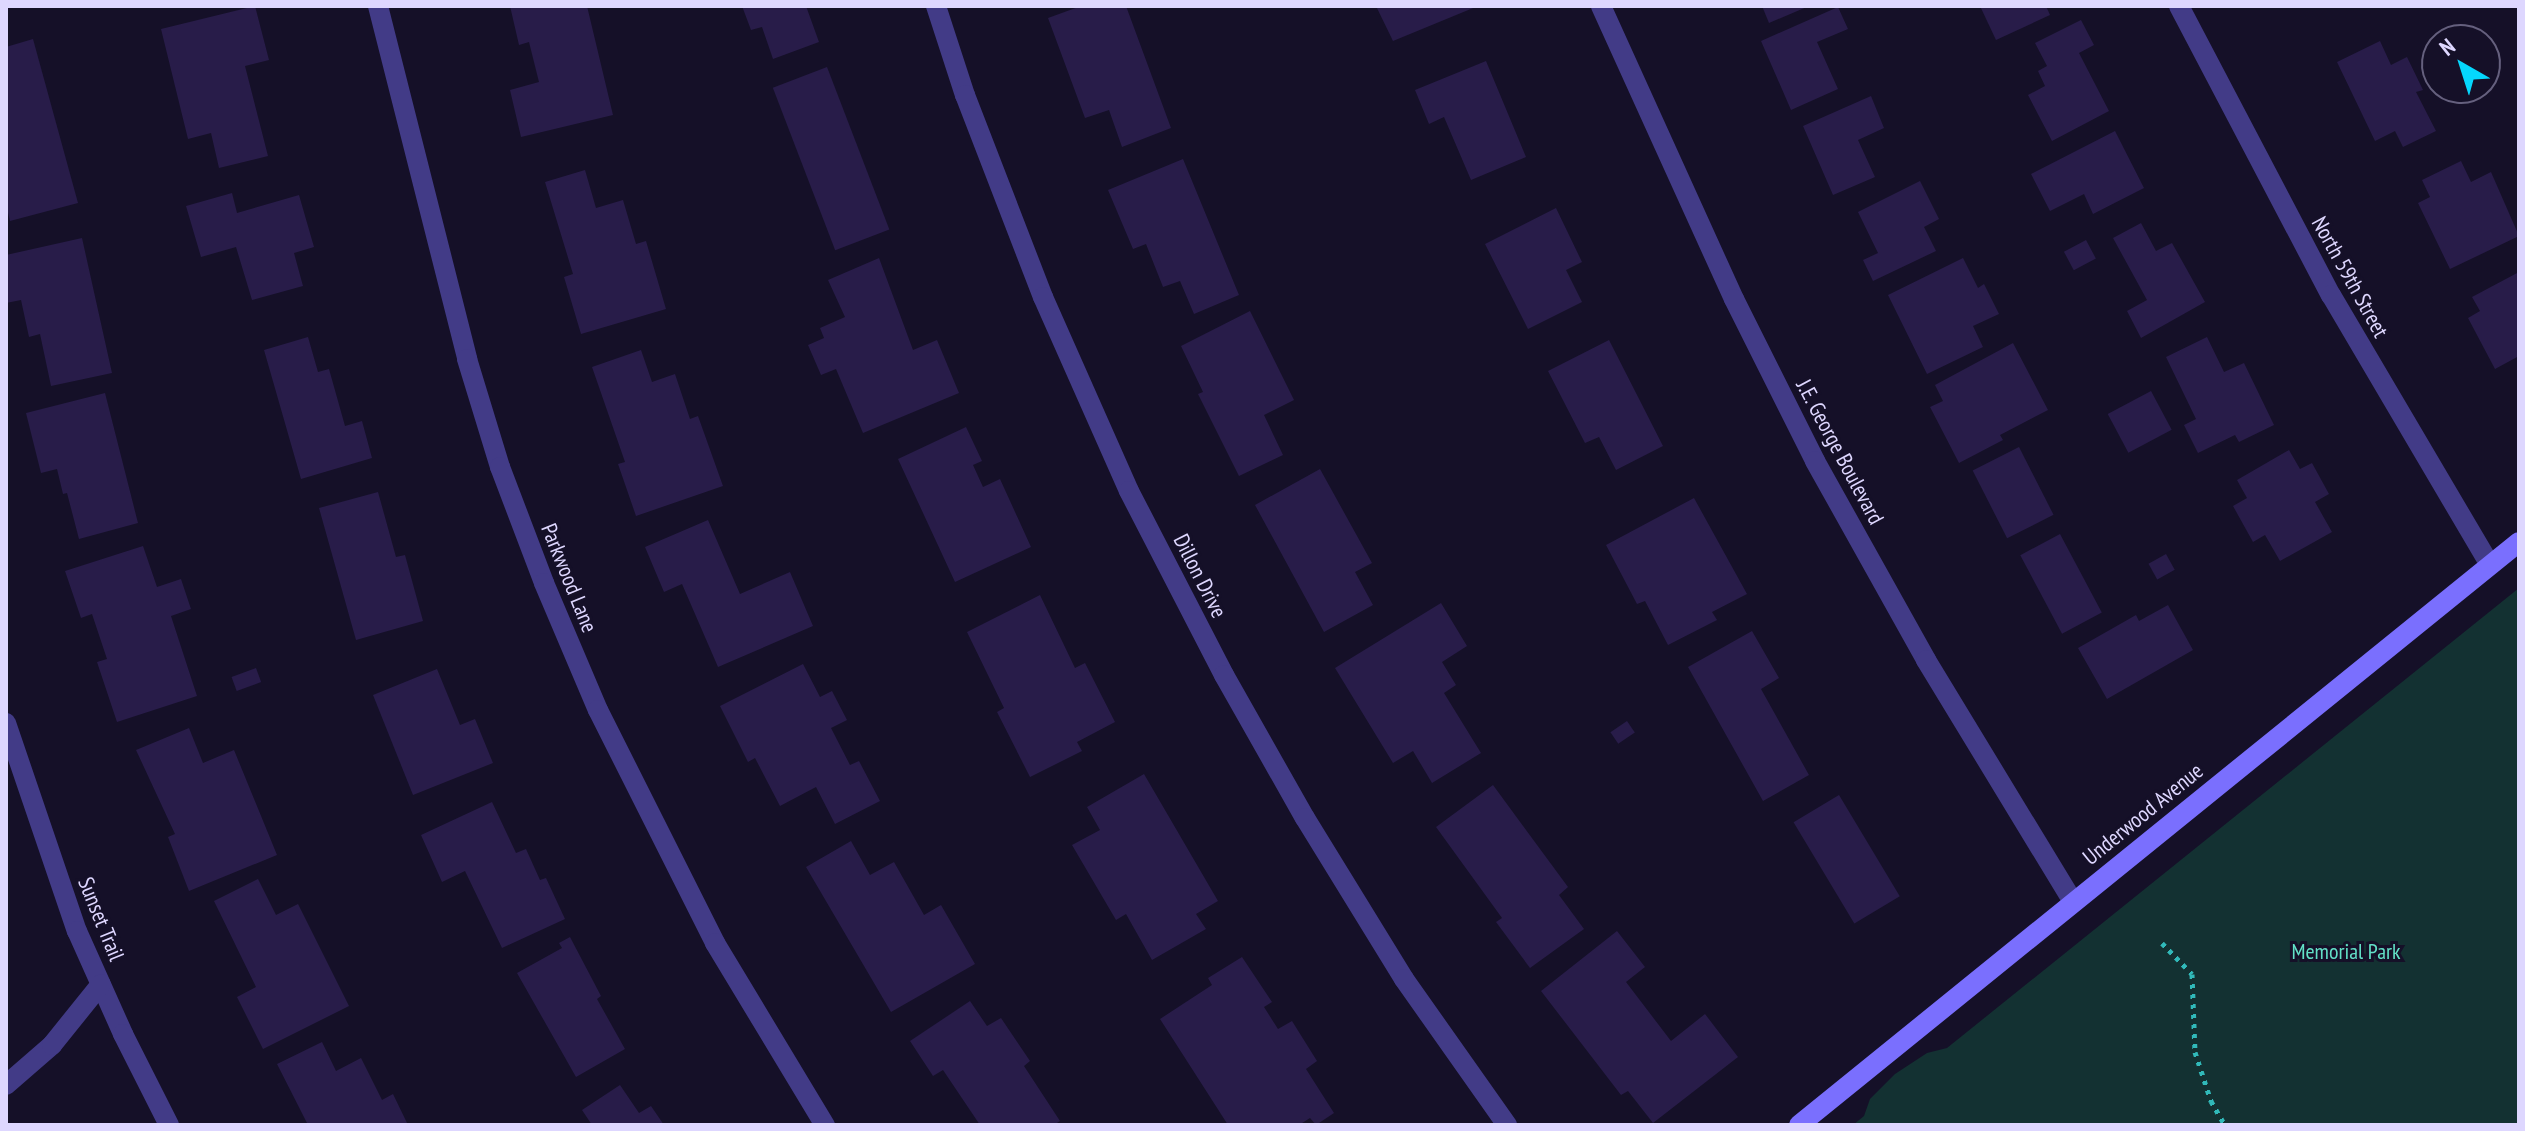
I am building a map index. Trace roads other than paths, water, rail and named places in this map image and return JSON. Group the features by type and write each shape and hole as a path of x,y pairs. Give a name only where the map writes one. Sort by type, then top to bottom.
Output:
{"main road":[{"name":"Underwood Avenue","path":"1799,1125 2519,542"}],"street":[{"name":"Parkwood Lane","path":"378,6 467,359 500,467 544,583 598,710 715,943 825,1125"},
{"name":"Dillon Drive","path":"936,6 965,95 1043,297 1129,491 1224,675 1305,818 1404,979 1507,1125"},
{"name":"J.E. George Boulevard","path":"1601,6 1734,299 1815,461 1926,660 2073,902"},
{"name":"North 59th Street","path":"2179,6 2331,295 2490,565"},
{"name":"Sunset Trail","path":"6,723 77,931 169,1125"},
{"path":"6,1085 52,1045 101,984"}],"park label":[{"name":"Memorial Park","path":"2346,952"}]}
